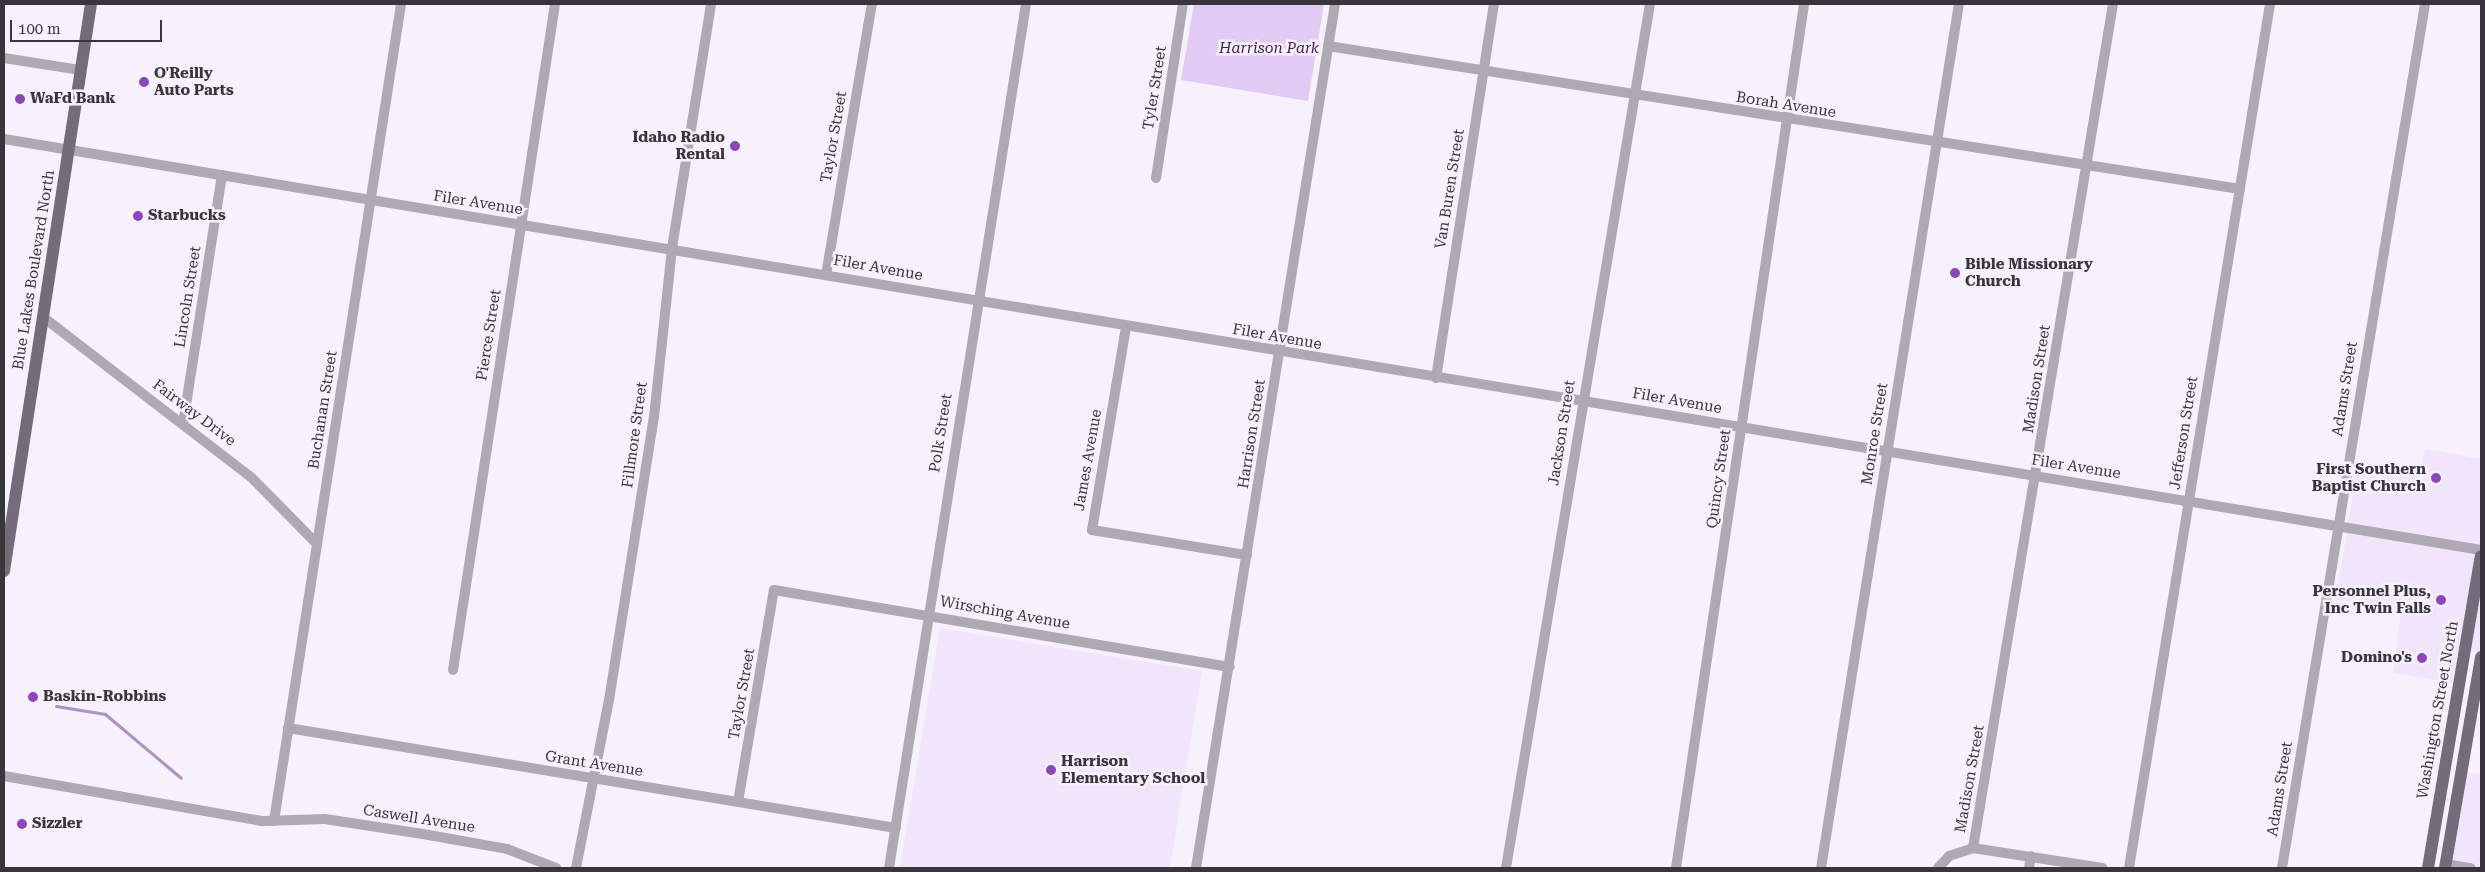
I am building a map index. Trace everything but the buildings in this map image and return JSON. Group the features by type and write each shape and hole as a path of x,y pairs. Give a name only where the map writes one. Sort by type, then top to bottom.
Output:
{"main road":[{"name":"Blue Lakes Boulevard North","path":"4,571 91,4"},
{"name":"Washington Street North","path":"2428,868 2481,556"},
{"path":"2445,866 2481,658"}],"street":[{"name":"Buchanan Street","path":"274,821 401,4"},
{"name":"Pierce Street","path":"453,670 555,4"},
{"name":"Fillmore Street","path":"576,868 654,417 672,248 711,4"},
{"name":"Taylor Street","path":"826,275 872,4"},
{"name":"Polk Street","path":"889,868 977,300 1026,4"},
{"name":"Tyler Street","path":"1156,178 1183,4"},
{"name":"Harrison Street","path":"1196,868 1230,668 1335,4"},
{"name":"Van Buren Street","path":"1436,378 1494,4"},
{"name":"Jackson Street","path":"1506,868 1582,401 1650,4"},
{"name":"Quincy Street","path":"1676,868 1785,120 1804,4"},
{"name":"Monroe Street","path":"1821,868 1960,4"},
{"name":"Madison Street","path":"1973,848 2088,164 2113,4"},
{"name":"Jefferson Street","path":"2129,868 2270,4"},
{"name":"Adams Street","path":"2282,868 2425,4"},
{"name":"Borah Avenue","path":"1328,46 1785,120 1937,141 2240,189"},
{"path":"4,58 81,70"},
{"name":"Filer Avenue","path":"4,139 222,175 370,202 672,248 1280,353 2188,500 2481,550"},
{"name":"Lincoln Street","path":"183,424 222,175"},
{"name":"Fairway Drive","path":"43,317 252,477 317,544"},
{"name":"James Avenue","path":"1126,327 1092,530 1247,555"},
{"name":"Taylor Street","path":"738,802 774,590"},
{"name":"Wirsching Avenue","path":"774,590 1230,668"},
{"name":"Grant Avenue","path":"288,728 896,828"},
{"name":"Caswell Avenue","path":"4,776 274,821 325,820 423,834 507,849 556,868"},
{"path":"1938,868 1949,856 1973,848 2102,868"},
{"path":"2029,868 2031,856"},
{"path":"2445,866 2471,868"}],"shaded area":[{"path":"2425,449 2481,459 2481,653 2458,650 2452,683 2393,673 2401,612 2336,599 2358,464 2420,475"},
{"name":"Harrison Elementary School","path":"940,628 1202,671 1170,868 900,868"},
{"path":"2467,772 2481,774 2481,868 2451,868"}],"green space":[{"name":"Harrison Park","path":"1194,4 1324,4 1308,101 1181,80"}],"waterway":[{"path":"56,706 105,714 181,778"}],"place":[{"name":"O'Reilly Auto Parts","path":"144,82"},
{"name":"WaFd Bank","path":"20,99"},
{"name":"Idaho Radio Rental","path":"735,146"},
{"name":"Starbucks","path":"138,216"},
{"name":"Bible Missionary Church","path":"1955,273"},
{"name":"First Southern Baptist Church","path":"2436,478"},
{"name":"Personnel Plus, Inc Twin Falls","path":"2441,600"},
{"name":"Domino's","path":"2422,658"},
{"name":"Baskin-Robbins","path":"33,697"},
{"name":"Harrison Elementary School","path":"1051,770"},
{"name":"Sizzler","path":"22,824"}]}
